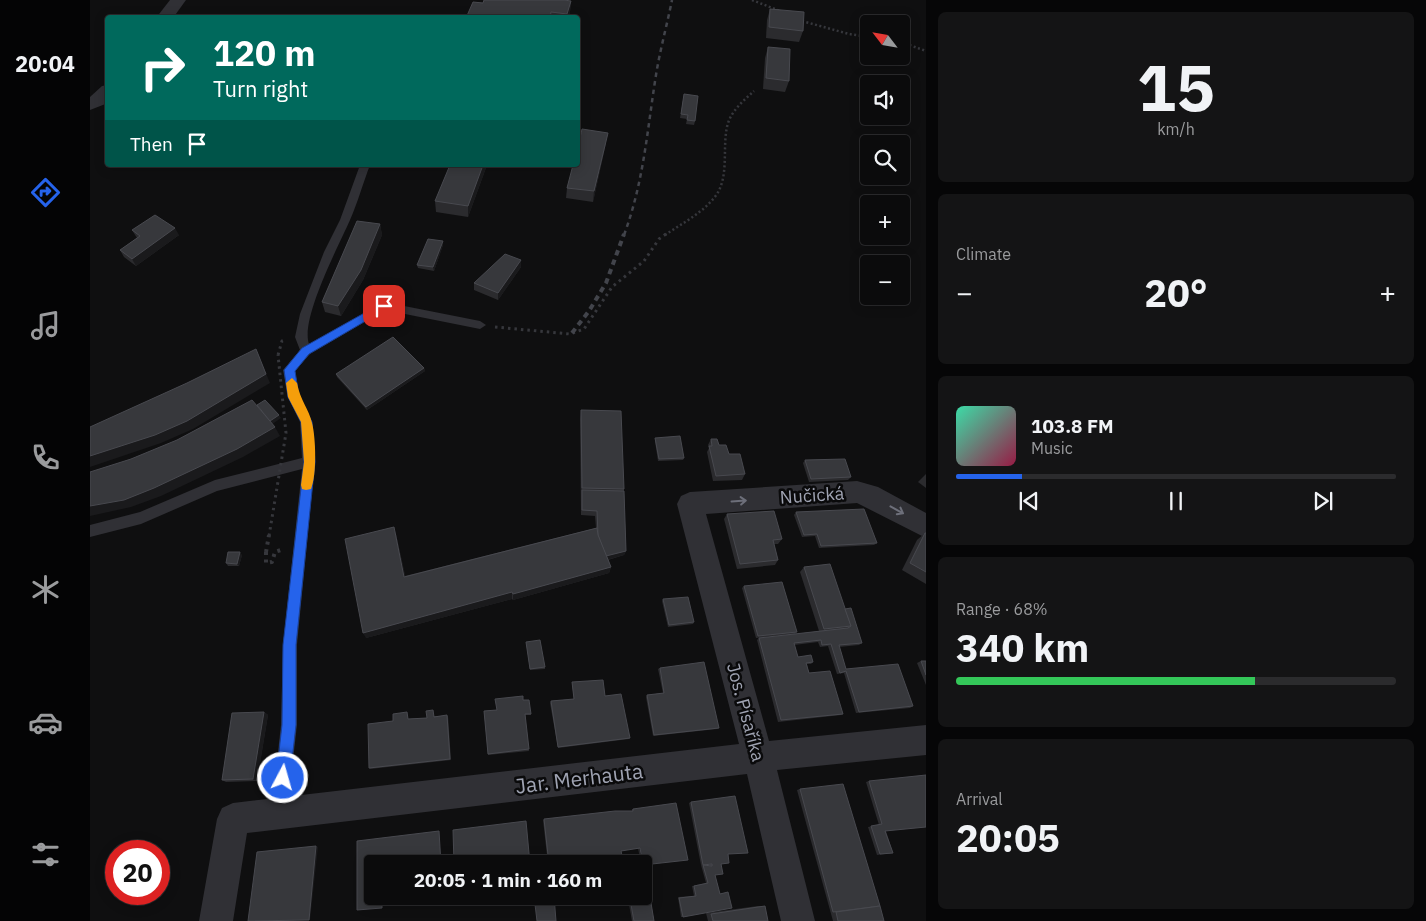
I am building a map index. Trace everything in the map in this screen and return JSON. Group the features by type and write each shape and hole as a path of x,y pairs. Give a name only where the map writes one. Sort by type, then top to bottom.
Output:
{"street":[{"path":"166,15 178,0"},
{"path":"90,104 100,100 105,94"},
{"name":"Nučická","path":"690,504 857,492 869,495 926,526"},
{"name":"Jos. Písaříka","path":"690,504 758,757 798,921"},
{"name":"Jar. Merhauta","path":"216,921 233,819 758,757 926,740"}],"lane":[{"path":"306,351 301,337 306,314 330,252 345,220 364,167"},
{"path":"279,814 289,725 290,645 309,462 306,422 294,397 289,370 306,351 384,306 480,325"},
{"path":"90,531 141,518 215,486 309,462"}],"path":[{"path":"752,0 781,11"},
{"path":"798,19 807,23 860,36"},
{"path":"910,45 926,51"},
{"path":"480,325 570,334 584,329 612,287 644,261 659,239 697,214 715,197 724,174 727,127 740,104 754,91"},
{"path":"275,552 272,562 266,564 266,552 286,433 278,355 282,341"}],"building":[{"path":"484,0 571,1 567,14 551,12 550,15 467,15 473,2 483,3"},
{"path":"770,9 804,12 803,31 769,27"},
{"path":"768,47 790,49 789,81 766,78"},
{"path":"684,94 698,96 695,121 687,120 688,115 681,114"},
{"path":"582,129 608,133 594,191 567,188 572,167 580,167 580,138"},
{"path":"449,167 482,167 468,206 435,201"},
{"path":"155,215 175,228 132,259 120,250 140,236 132,230"},
{"path":"357,221 380,224 361,270 338,306 322,302"},
{"path":"428,239 443,241 433,267 417,265"},
{"path":"505,254 521,260 498,293 474,283"},
{"path":"393,337 424,368 366,407 336,374"},
{"path":"256,349 266,374 187,421 155,435 90,456 90,427"},
{"path":"252,400 275,427 237,449 154,488 124,500 90,506 90,472 131,459 177,440"},
{"path":"265,400 279,415 270,421 257,405"},
{"path":"581,410 621,411 624,489 582,488"},
{"path":"680,436 684,458 659,459 655,438"},
{"path":"711,439 717,439 719,445 726,445 729,454 740,454 745,474 716,476 709,446 712,446"},
{"path":"845,459 851,477 811,479 805,460"},
{"path":"582,490 624,491 626,551 606,556 598,535 597,511 582,510"},
{"path":"864,509 877,543 821,546 817,534 804,535 796,512"},
{"path":"774,511 782,539 773,540 778,560 740,564 727,514"},
{"path":"394,527 404,577 597,528 611,567 363,633 345,539"},
{"path":"926,533 926,572 910,563"},
{"path":"228,552 240,552 237,564 226,563"},
{"path":"830,564 851,626 824,629 804,567"},
{"path":"782,582 797,632 758,636 744,586"},
{"path":"688,597 694,622 669,625 663,599"},
{"path":"851,608 862,643 839,645 846,669 898,664 913,706 859,712 846,671 840,673 831,644 822,645 821,640 794,643 798,657 811,655 813,662 806,663 809,673 830,671 843,714 781,720 759,638 848,628 851,626 845,609"},
{"path":"540,640 545,667 530,669 526,642"},
{"path":"921,661 926,661 926,675"},
{"path":"704,662 719,728 654,735 647,695 664,693 660,668"},
{"path":"603,680 605,696 621,694 630,738 558,747 551,701 574,699 572,682"},
{"path":"523,696 523,700 529,700 531,714 525,714 529,749 488,754 484,711 497,710 495,699"},
{"path":"433,710 434,717 447,715 450,759 369,768 368,724 393,721 393,714 407,712 408,719 427,718 426,711"},
{"path":"264,712 253,779 222,780 232,713"},
{"path":"926,775 926,827 885,831 893,853 880,854 871,826 882,824 869,781"},
{"path":"843,784 880,906 833,912 800,789"},
{"path":"735,796 748,853 728,854 729,863 721,864 723,874 715,875 720,894 728,892 732,908 683,917 679,898 696,896 694,886 708,883 703,865 691,802"},
{"path":"676,803 688,860 652,864 652,855 641,855 640,848 621,851 622,855 548,855 544,819 615,811 633,811 633,809"},
{"path":"526,821 529,855 454,855 453,830"},
{"path":"439,831 440,855 364,855 364,905 382,905 382,908 357,910 357,841"},
{"path":"316,846 309,920 248,921 257,852"},
{"path":"535,905 555,905 556,921 537,921"},
{"path":"631,905 651,905 654,921 634,921"},
{"path":"765,906 768,921 713,921 711,914"},
{"path":"880,906 884,921 838,921 836,912"}],"railway":[{"path":"624,235 641,175 658,66 672,0"},
{"path":"572,333 589,311 606,283 624,234"}],"slow traffic":[{"path":"292,383 294,397 306,422 309,462 306,485"}],"route":[{"path":"283,778 289,725 290,645 309,462 306,422 294,397 289,370 306,351 384,306"}]}
